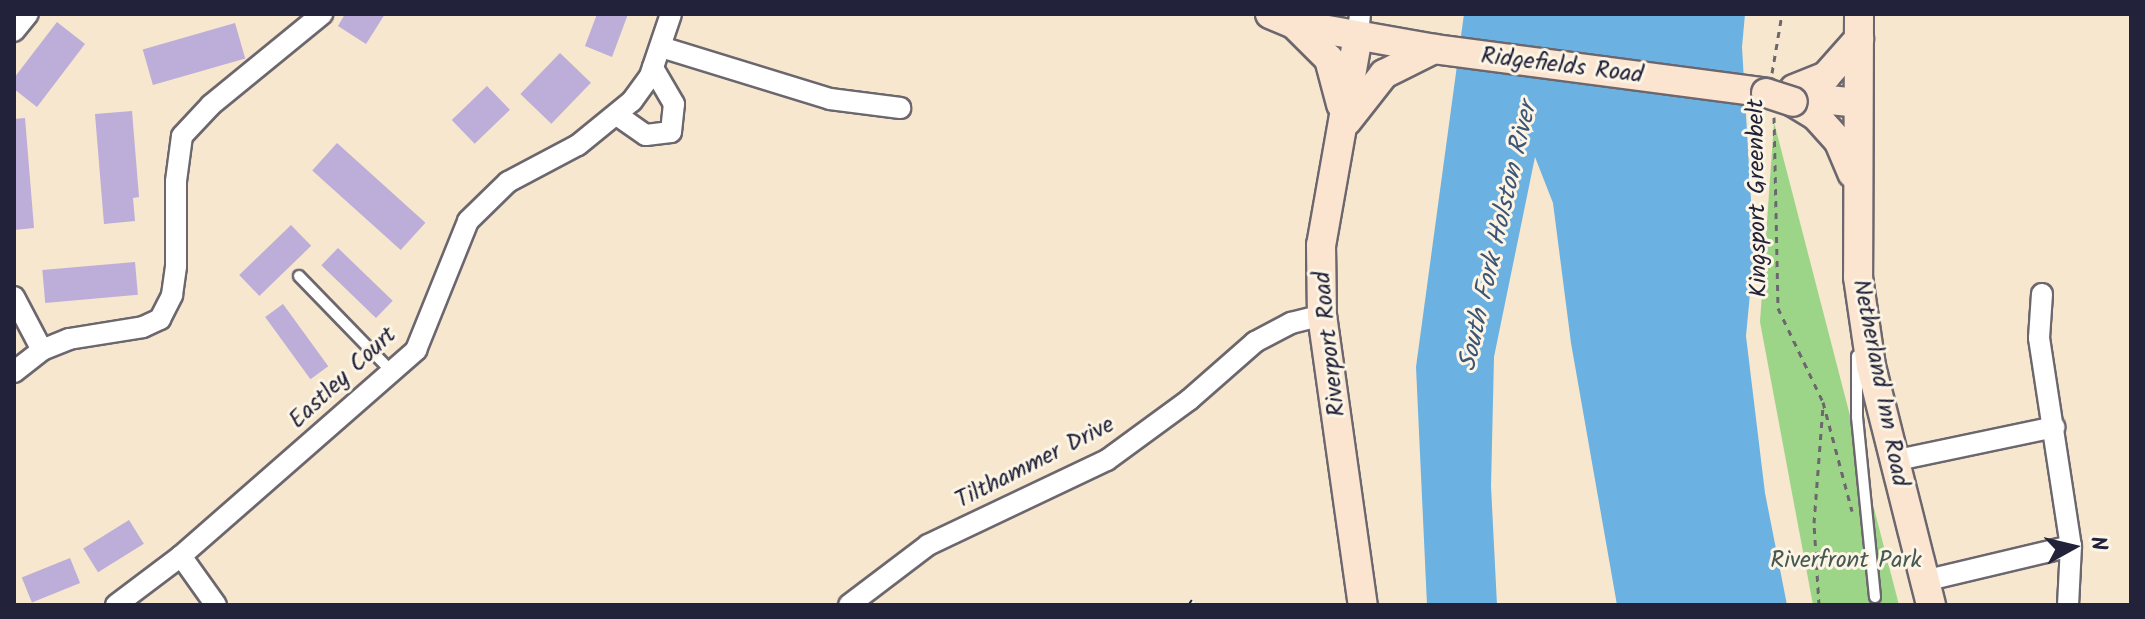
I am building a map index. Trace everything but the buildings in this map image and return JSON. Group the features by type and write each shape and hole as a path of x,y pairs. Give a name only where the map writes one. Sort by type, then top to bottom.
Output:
{"main road":[{"path":"1282,19 1318,45 1337,77 1339,136"},
{"name":"Ridgefields Road","path":"1282,19 1359,25 1434,49 1857,103"},
{"name":"Riverport Road","path":"1359,25 1321,245 1322,315 1363,605"},
{"path":"1782,95 1826,76 1859,26"},
{"name":"Netherland Inn Road","path":"1859,26 1855,188 1858,277 1893,461 1928,593"},
{"path":"1339,136 1365,93 1384,74 1434,49"},
{"path":"1782,95 1815,115 1839,142 1855,188"}],"street":[{"path":"14,31 28,14"},
{"path":"14,372 42,350 69,339 143,327 160,319 172,295 176,266 176,181 182,136 211,105 322,14"},
{"name":"Eastley Court","path":"116,605 181,556 416,350 430,324 451,252 485,200 617,115 653,68 671,14"},
{"path":"661,47 830,99 900,108"},
{"path":"617,115 646,135 671,132 674,104 653,68"},
{"path":"2042,294 2039,338 2071,546 2068,605"},
{"path":"14,297 42,350"},
{"name":"Tilthammer Drive","path":"849,605 928,545 1107,460 1179,408 1255,342 1291,323 1322,315"},
{"path":"1893,461 2054,427"},
{"path":"1928,593 2071,546"},
{"path":"181,556 216,605"}],"lane":[{"path":"299,276 393,373"},
{"path":"1858,277 1857,417 1875,597"}],"path":[{"name":"Kingsport Greenbelt","path":"1782,14 1772,57 1782,95 1778,308 1823,402 1855,522"},
{"path":"1819,605 1814,523 1823,402"}],"green space":[{"name":"Riverfront Park","path":"1774,122 1899,605 1813,605 1760,322"}],"water":[{"name":"South Fork Holston River","path":"1464,14 1745,14 1742,47 1754,251 1746,336 1765,493 1787,605 1617,605 1571,343 1553,203 1535,157 1494,357 1491,486 1497,605 1427,605 1416,367"}]}
